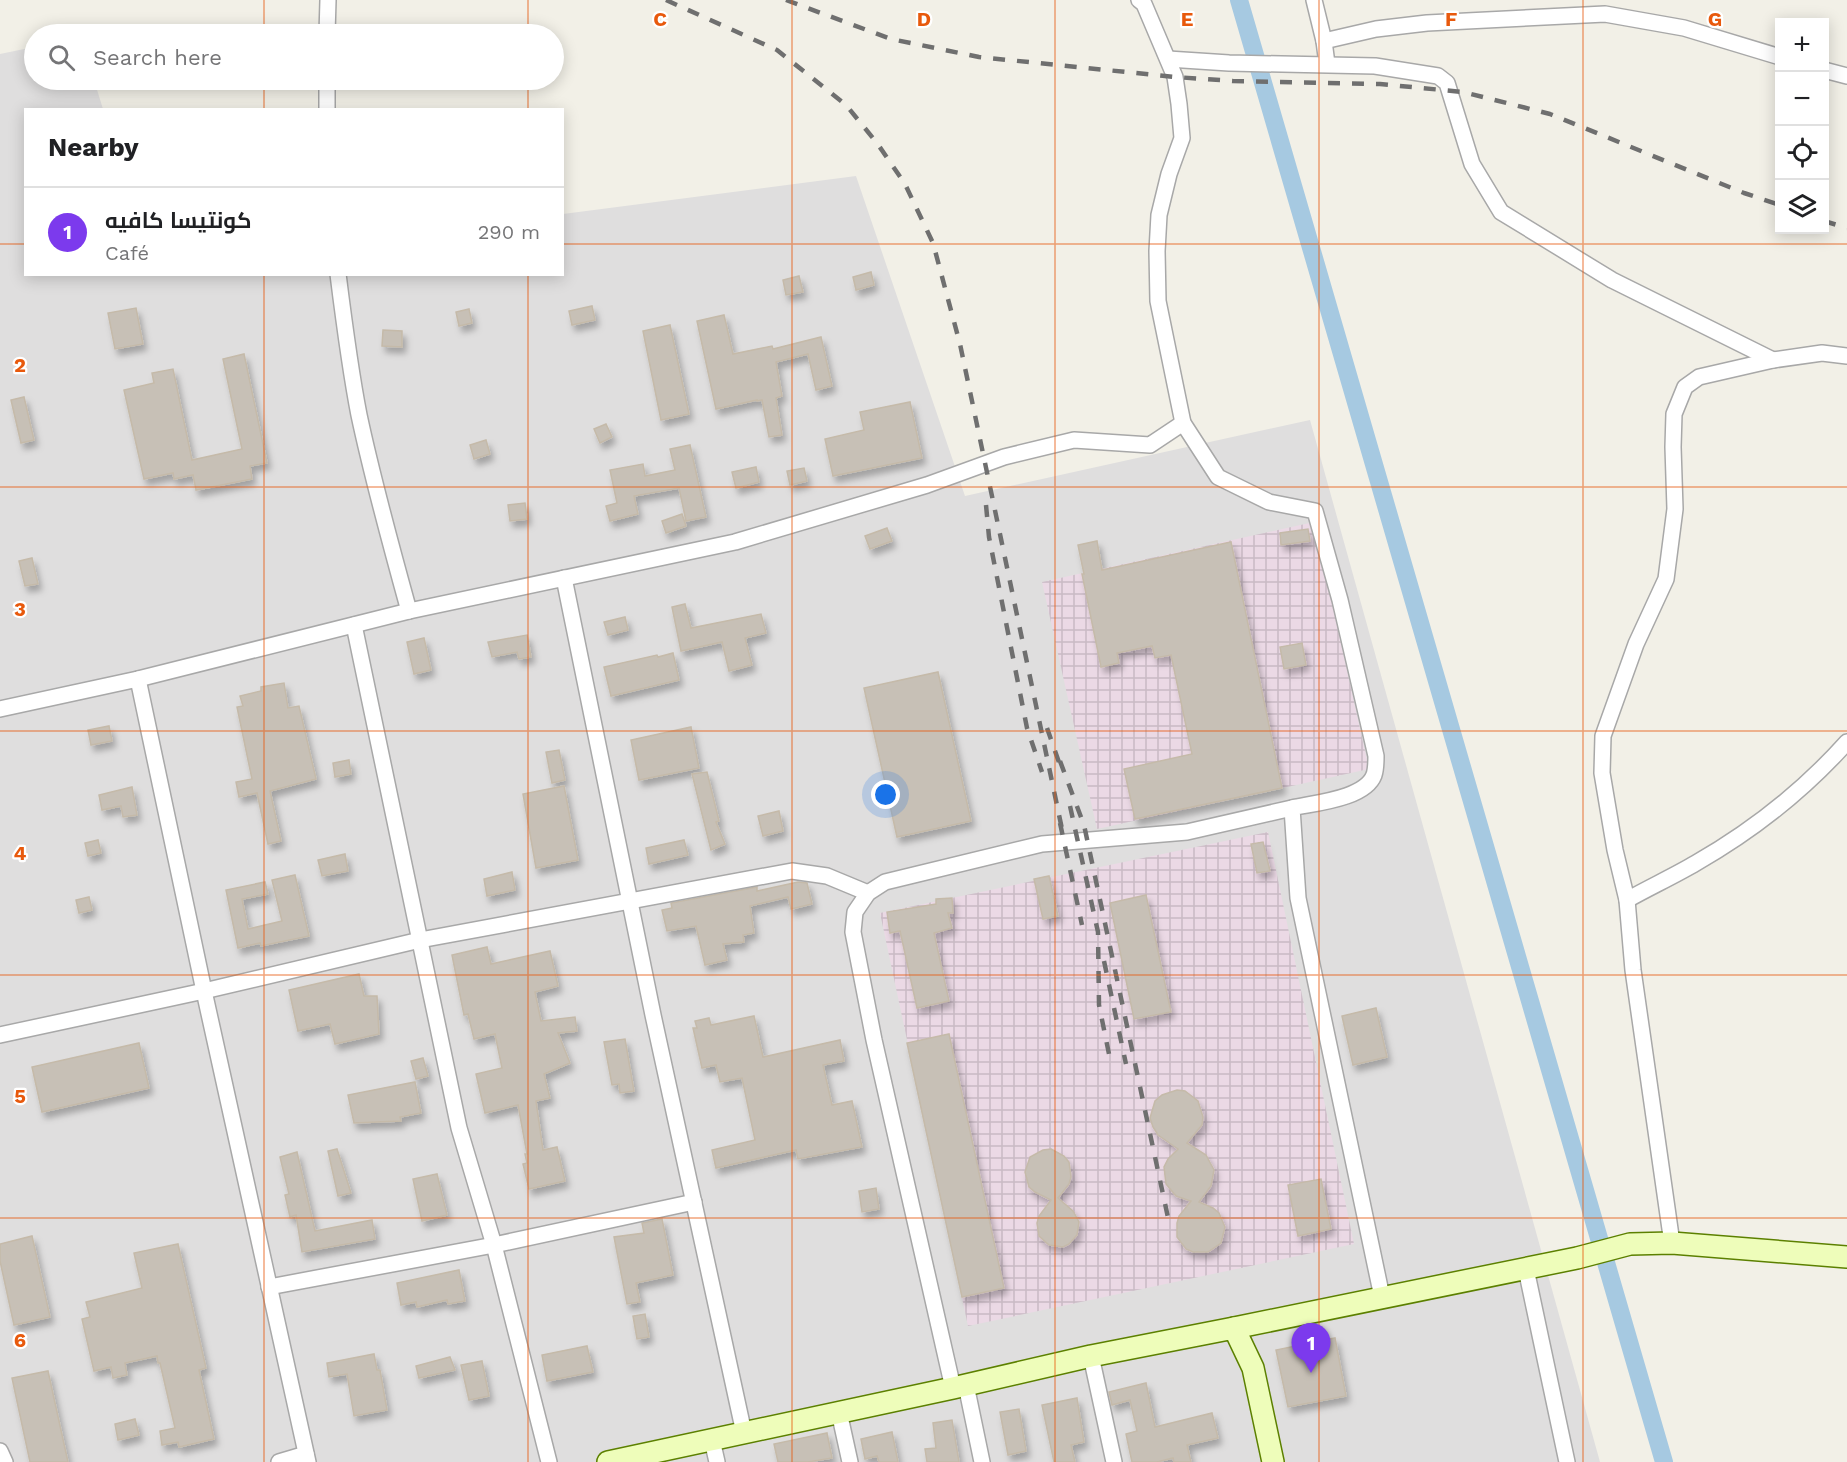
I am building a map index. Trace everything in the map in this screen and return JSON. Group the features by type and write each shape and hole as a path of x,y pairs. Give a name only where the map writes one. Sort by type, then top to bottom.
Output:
{"main road":[{"path":"608,1462 1091,1356 1526,1269 1630,1244 1671,1243 1727,1246 1847,1257"},
{"path":"1234,1328 1253,1368 1273,1462"}],"street":[{"path":"327,24 328,0"},
{"path":"1314,0 1327,64"},
{"path":"982,1462 959,1386 874,1040 852,932 855,912 868,892 885,882 1042,844 1187,832 1356,793 1369,783 1375,774 1376,756 1340,600 1315,511 1269,502 1218,477 1183,423 1158,301 1157,251 1159,215 1169,174 1182,138 1175,77 1142,1"},
{"path":"1324,41 1376,29 1427,22 1605,14 1684,28 1775,56"},
{"path":"1168,59 1229,63 1375,66 1438,76 1447,83 1472,164 1501,213 1612,280 1773,360"},
{"path":"1829,71 1847,76"},
{"path":"327,90 327,108"},
{"path":"338,276 348,355 359,415 409,611"},
{"path":"1671,1243 1633,970 1627,900 1613,839 1602,773 1603,736 1636,644 1666,579 1675,509 1672,447 1674,414 1685,387 1699,377 1773,360 1822,353 1847,356"},
{"path":"0,709 138,679 409,611 735,542 927,485 1004,457 1074,440 1150,445 1183,423"},
{"path":"564,578 629,900 744,1433"},
{"path":"354,625 459,1128 494,1245 549,1462"},
{"path":"138,679 307,1458 279,1462"},
{"path":"1627,900 1696,863 1751,828 1821,770 1847,742"},
{"path":"1292,808 1298,898 1382,1298"},
{"path":"0,1035 204,991 420,940 792,871 827,876 868,892"},
{"path":"269,1287 494,1245 693,1202"},
{"path":"1526,1269 1567,1462"},
{"path":"1091,1356 1114,1462"},
{"path":"839,1412 850,1462"},
{"path":"712,1440 717,1462"},
{"path":"0,1451 5,1462"}],"shaded area":[{"path":"24,49 24,90 97,90 103,108 24,108 24,276 564,276 564,214 856,176 965,496 1310,420 1600,1462 0,1462 0,54"},
{"path":"1314,522 1369,769 1097,829 1042,582"},
{"path":"1268,832 1354,1244 968,1326 880,913"}],"building":[{"path":"871,272 874,285 856,290 853,277"},
{"path":"799,276 803,292 786,295 783,280"},
{"path":"592,306 595,320 572,325 569,311"},
{"path":"136,308 143,344 115,349 108,313"},
{"path":"469,309 472,323 459,326 456,312"},
{"path":"724,315 733,354 772,346 773,349 821,337 832,386 816,390 808,354 776,362 782,396 776,398 782,435 769,437 762,400 716,409 697,321"},
{"path":"670,325 689,414 661,420 643,331"},
{"path":"383,330 402,331 402,347 382,346"},
{"path":"244,354 267,463 250,466 252,479 196,490 193,475 174,479 173,473 144,479 124,390 154,383 152,373 173,369 192,460 242,449 223,359"},
{"path":"24,397 34,440 21,443 11,400"},
{"path":"910,402 922,458 833,476 825,439 864,430 860,412"},
{"path":"606,424 612,437 600,443 594,429"},
{"path":"486,440 490,454 474,459 470,445"},
{"path":"690,445 706,517 686,521 679,488 634,496 638,514 610,521 606,506 617,503 610,470 643,464 645,476 675,470 670,449"},
{"path":"756,467 759,482 736,488 732,472"},
{"path":"804,468 807,481 790,485 787,471"},
{"path":"525,503 527,519 510,521 508,505"},
{"path":"682,514 686,526 666,533 662,521"},
{"path":"887,528 892,541 870,549 865,536"},
{"path":"1308,529 1310,541 1281,545 1280,533"},
{"path":"1097,541 1102,570 1231,542 1282,788 1135,819 1124,769 1192,754 1171,655 1155,658 1152,646 1117,653 1119,663 1101,667 1078,545"},
{"path":"32,558 38,584 25,586 19,561"},
{"path":"685,604 691,628 761,614 766,633 745,638 752,665 729,671 722,642 681,651 672,607"},
{"path":"625,617 628,630 608,635 604,622"},
{"path":"527,635 531,657 519,659 517,652 492,657 488,642"},
{"path":"424,638 431,670 414,674 407,642"},
{"path":"1302,643 1306,665 1284,669 1280,647"},
{"path":"673,653 679,680 611,696 604,667"},
{"path":"938,672 971,821 897,837 864,688"},
{"path":"284,683 288,708 299,706 316,779 270,791 281,841 268,844 257,793 239,797 236,782 252,779 237,707 243,706 240,696 261,691 261,687"},
{"path":"109,726 112,741 91,745 88,730"},
{"path":"691,727 699,768 639,780 631,740"},
{"path":"559,750 565,780 552,783 546,752"},
{"path":"349,760 351,774 335,777 333,763"},
{"path":"707,772 719,821 716,822 725,844 711,850 692,774"},
{"path":"564,786 578,860 536,868 523,794"},
{"path":"132,787 137,815 123,817 121,806 102,810 99,795"},
{"path":"779,811 783,831 763,836 758,816"},
{"path":"98,840 101,853 88,856 85,843"},
{"path":"684,840 688,855 649,864 646,848"},
{"path":"1263,842 1270,871 1257,873 1251,844"},
{"path":"345,854 348,871 322,876 318,860"},
{"path":"512,872 515,890 487,896 484,879"},
{"path":"295,875 309,936 261,946 260,943 238,948 226,890 265,882 268,894 242,899 248,929 282,921 272,880"},
{"path":"1049,876 1058,916 1043,919 1034,879"},
{"path":"798,882 807,883 812,904 791,909 788,897 750,906 754,933 743,935 744,942 723,944 727,960 705,965 696,926 667,931 662,910 672,908 671,903 757,887 757,891"},
{"path":"1146,895 1171,1012 1134,1019 1110,903"},
{"path":"89,897 92,910 79,913 76,900"},
{"path":"952,898 953,913 948,913 952,928 934,933 949,1001 917,1008 900,931 890,933 887,912 936,904 936,899"},
{"path":"487,947 491,964 550,951 558,986 535,992 541,1021 575,1017 577,1031 558,1033 570,1063 544,1074 550,1098 536,1101 543,1150 557,1147 565,1181 529,1189 523,1164 527,1163 525,1154 527,1154 518,1105 485,1113 476,1074 502,1068 495,1034 474,1039 468,1014 464,1015 452,955"},
{"path":"359,974 364,996 377,996 379,1034 335,1044 330,1024 298,1031 289,990"},
{"path":"1376,1008 1387,1057 1353,1065 1342,1016"},
{"path":"754,1016 763,1057 840,1040 844,1061 823,1065 832,1105 852,1101 862,1147 798,1159 796,1150 716,1168 712,1150 755,1140 742,1078 720,1082 716,1065 702,1068 693,1028 697,1028 695,1021 709,1018 711,1025"},
{"path":"949,1034 1004,1288 962,1297 907,1043"},
{"path":"625,1039 634,1091 620,1093 619,1084 612,1085 604,1042"},
{"path":"139,1043 149,1088 42,1112 32,1067"},
{"path":"423,1058 428,1076 416,1079 411,1061"},
{"path":"415,1082 421,1113 400,1117 401,1121 354,1123 348,1095"},
{"path":"1177,1090 1185,1091 1198,1101 1203,1117 1202,1125 1187,1143 1206,1155 1214,1170 1211,1186 1199,1202 1219,1213 1225,1227 1221,1243 1208,1252 1193,1252 1186,1249 1177,1237 1179,1216 1191,1201 1176,1196 1166,1184 1164,1167 1178,1149 1158,1135 1150,1118 1155,1101 1162,1095"},
{"path":"337,1149 351,1193 338,1196 328,1151"},
{"path":"1051,1149 1064,1156 1069,1162 1071,1177 1069,1184 1058,1198 1073,1211 1079,1222 1077,1235 1063,1247 1049,1245 1039,1236 1037,1223 1039,1216 1051,1200 1029,1187 1025,1172 1030,1157 1043,1150"},
{"path":"297,1152 315,1231 372,1220 375,1239 302,1252 296,1215 290,1217 285,1195 289,1194 280,1157"},
{"path":"437,1174 447,1215 422,1221 413,1179"},
{"path":"1321,1179 1331,1229 1298,1236 1288,1185"},
{"path":"876,1188 879,1209 862,1212 859,1191"},
{"path":"662,1219 673,1275 636,1283 640,1302 627,1304 614,1237 644,1233 642,1223"},
{"path":"32,1236 50,1317 14,1325 0,1261 0,1244"},
{"path":"178,1244 206,1368 199,1370 214,1439 179,1447 178,1442 162,1445 160,1431 175,1428 157,1356 125,1363 127,1375 113,1378 111,1367 94,1371 82,1319 90,1317 86,1302 142,1288 134,1253"},
{"path":"459,1270 465,1301 448,1304 447,1300 417,1307 416,1302 401,1305 397,1283"},
{"path":"645,1314 649,1337 637,1339 633,1316"},
{"path":"1335,1338 1346,1396 1288,1407 1276,1350"},
{"path":"587,1346 593,1372 547,1381 542,1355"},
{"path":"374,1354 377,1370 380,1370 387,1410 354,1416 347,1374 329,1377 327,1363"},
{"path":"450,1357 455,1370 419,1378 416,1366"},
{"path":"482,1361 489,1396 469,1400 461,1365"},
{"path":"48,1371 68,1462 30,1462 12,1378"},
{"path":"1146,1383 1155,1427 1212,1413 1218,1438 1187,1445 1191,1462 1174,1462 1173,1458 1157,1462 1132,1462 1126,1434 1137,1431 1130,1400 1112,1405 1109,1392"},
{"path":"1077,1398 1084,1442 1071,1445 1075,1462 1054,1462 1042,1405"},
{"path":"1019,1409 1026,1451 1008,1455 1000,1412"},
{"path":"135,1419 139,1435 118,1440 115,1424"},
{"path":"952,1420 959,1462 927,1462 925,1449 936,1448 933,1423"},
{"path":"892,1432 898,1462 879,1462 877,1456 865,1459 861,1439"},
{"path":"827,1433 832,1458 808,1462 778,1462 774,1444"}],"waterway":[{"path":"1239,0 1664,1462"}],"railway":[{"path":"666,0 777,50 846,105 877,143 905,184 933,243 960,344 1062,829"},
{"path":"786,0 891,39 979,57 1175,77 1233,81 1380,84 1463,92 1550,114 1744,193 1775,203"},
{"path":"1829,223 1847,228"},
{"path":"986,505 989,537 1027,728 1042,772"},
{"path":"1047,728 1061,768"},
{"path":"1060,761 1084,825 1170,1227"},
{"path":"1070,806 1098,932 1099,1005 1110,1059"},
{"path":"1060,823 1082,925"},
{"path":"1104,961 1126,1064"}],"place":[{"name":"كونتيسا كافيه","path":"1311,1373"}]}
